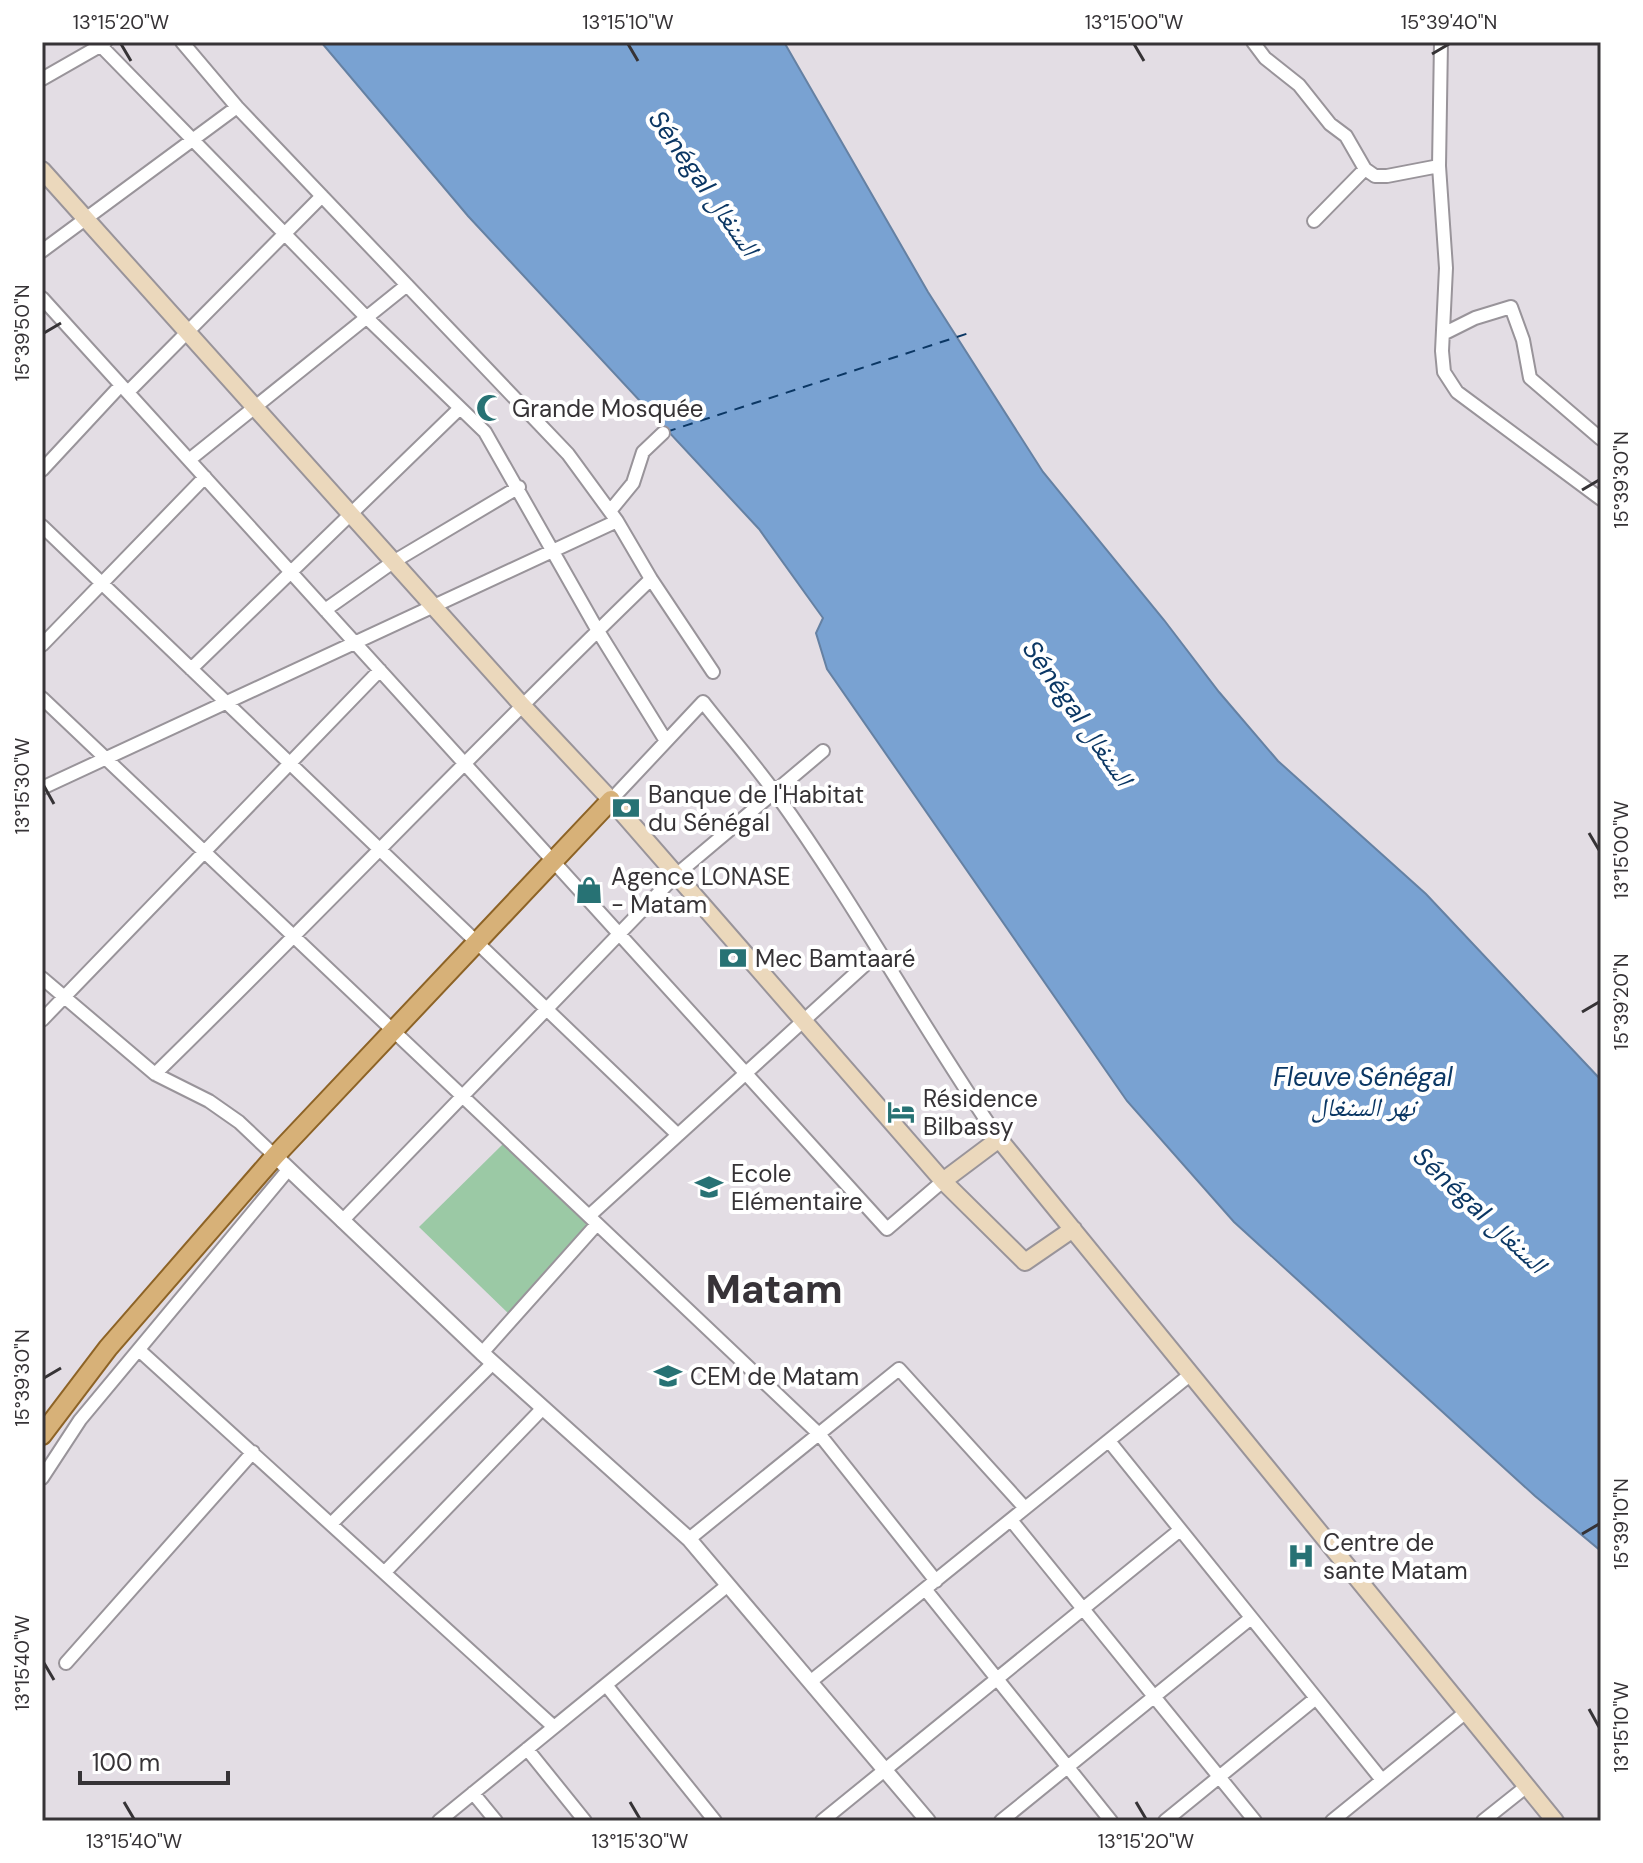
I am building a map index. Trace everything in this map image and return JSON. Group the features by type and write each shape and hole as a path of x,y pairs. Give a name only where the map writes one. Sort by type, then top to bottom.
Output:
{"main road":[{"path":"42,170 611,800 943,1181 1025,1262 1073,1229"},
{"path":"42,1435 108,1348 282,1163 393,1031 611,800"},
{"path":"943,1181 999,1139 1555,1821"}],"street":[{"path":"182,42 237,107 568,454 614,516 651,579 713,672"},
{"path":"1253,42 1265,58 1299,85 1330,124 1346,136 1365,169 1375,176 1439,166"},
{"path":"1441,42 1439,166 1446,268 1444,372 1457,392 1601,499"},
{"path":"42,79 104,44 367,318 485,432 519,487 598,631 666,741"},
{"path":"42,251 237,107"},
{"path":"1314,221 1365,169"},
{"path":"42,470 124,389 187,333 322,196"},
{"path":"189,460 407,285"},
{"path":"42,298 887,1229 943,1181"},
{"path":"1443,334 1475,318 1511,307 1523,340 1530,378 1601,439"},
{"path":"191,669 460,408"},
{"path":"42,788 554,551 614,516 633,483 643,452 663,433"},
{"path":"42,645 205,477"},
{"path":"325,610 393,562 519,487"},
{"path":"42,526 678,1135"},
{"path":"155,1074 651,579"},
{"path":"42,1020 380,670"},
{"path":"42,698 820,1435 997,1679 1111,1821"},
{"path":"611,800 703,702 776,794 999,1139"},
{"path":"342,1221 676,875 776,794 823,751"},
{"path":"331,1524 487,1358 593,1220 678,1135 879,952"},
{"path":"42,978 155,1074 209,1101 239,1122 487,1358 689,1539 928,1821"},
{"path":"42,1478 80,1420 139,1350 282,1163"},
{"path":"139,1350 554,1727"},
{"path":"689,1539 899,1369 1025,1508"},
{"path":"810,1682 1191,1374"},
{"path":"62,1406 80,1420"},
{"path":"385,1572 543,1408"},
{"path":"1109,1441 1382,1780"},
{"path":"66,1663 253,1452"},
{"path":"1011,1520 1255,1821"},
{"path":"822,1821 1180,1530"},
{"path":"439,1821 728,1585"},
{"path":"1001,1821 1251,1618"},
{"path":"606,1685 715,1821"},
{"path":"1165,1821 1316,1698"},
{"path":"1332,1821 1466,1712"},
{"path":"527,1749 585,1821"},
{"path":"1483,1821 1527,1786"},
{"path":"473,1793 496,1821"}],"green space":[{"path":"503,1144 590,1226 510,1315 419,1227"}],"water":[{"name":"Fleuve Sénégal نهر السنغال","path":"321,42 784,42 928,292 1043,472 1278,761 1426,894 1601,1080 1601,1551 1535,1496 1234,1222 1127,1101 827,669 816,633 823,618 759,529 468,216"}],"ferry route":[{"path":"666,432 969,333"}],"place":[{"name":"Grande Mosquée","path":"490,408"},
{"name":"Banque de l'Habitat du Sénégal","path":"626,808"},
{"name":"Agence LONASE - Matam","path":"589,890"},
{"name":"Mec Bamtaaré","path":"733,958"},
{"name":"Résidence Bilbassy","path":"901,1112"},
{"name":"Ecole Elémentaire","path":"709,1187"},
{"name":"CEM de Matam","path":"668,1376"},
{"name":"Centre de sante Matam","path":"1301,1556"}],"district":[{"name":"Matam","path":"774,1289"}],"water label":[{"name":"Sénégal السنغال","path":"704,183"},
{"name":"Sénégal السنغال","path":"1078,713"},
{"name":"Sénégal السنغال","path":"1480,1210"}]}
